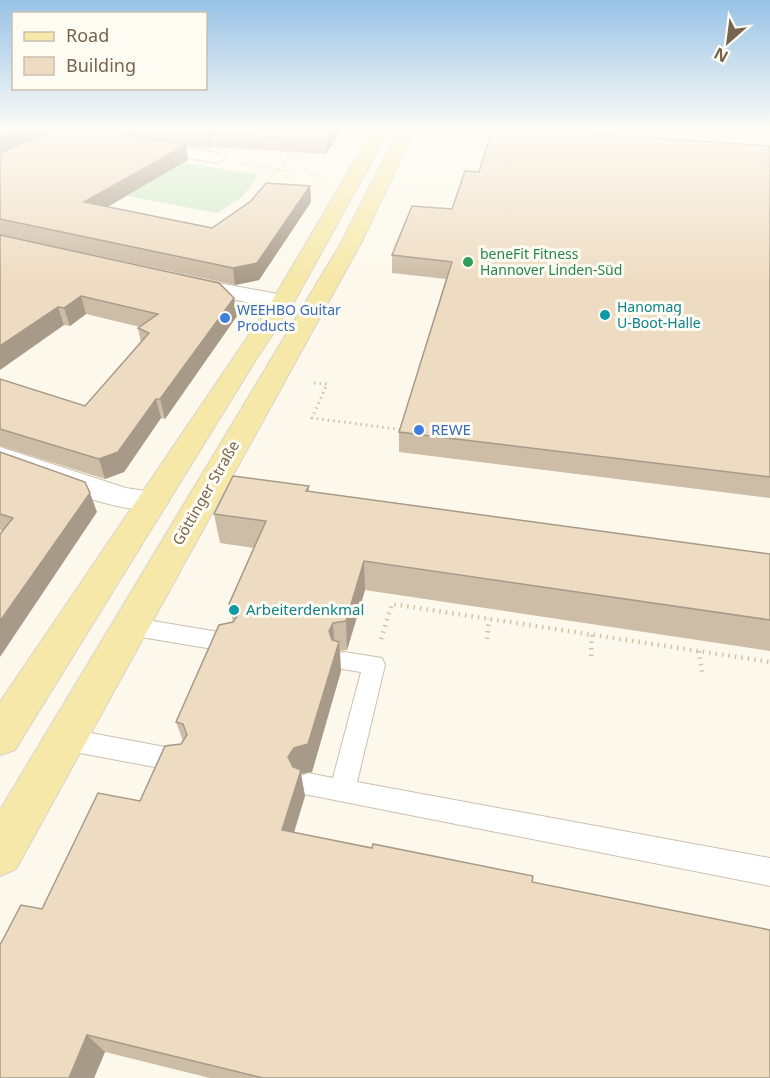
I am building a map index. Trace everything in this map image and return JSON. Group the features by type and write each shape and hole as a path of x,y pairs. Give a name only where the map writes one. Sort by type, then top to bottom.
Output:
{"main road":[{"path":"0,737 244,358 283,302 352,180"},
{"name":"Göttinger Straße","path":"0,853 351,243 382,180"}],"street":[{"path":"168,280 246,297 283,302"},
{"path":"0,456 123,498 153,501"}],"lane":[{"path":"129,626 231,643"},
{"path":"342,791 374,665 344,661"},
{"path":"64,740 181,761"},
{"path":"308,785 770,872"}],"path":[{"path":"268,180 266,183 273,183"},
{"path":"314,383 327,384 312,418 406,430"},
{"path":"374,665 392,604 770,662"},
{"path":"487,639 489,619"},
{"path":"591,656 592,635"},
{"path":"699,651 702,673"}],"green space":[{"path":"154,180 255,180 242,197 217,213 127,196"}],"building":[{"path":"0,180 123,180 84,202 212,228 251,201 266,183 310,186 257,263 233,268 0,219"},
{"name":"Hanomag U-Boot-Halle","path":"462,180 770,180 770,477 399,432 452,262 392,255 412,206 452,209"},
{"path":"0,235 219,283 234,298 118,452 99,459 0,429 0,379 85,406 149,333 138,328 158,314 81,296 64,308 58,307 0,346"},
{"path":"0,452 85,482 90,493 0,621 0,534 13,518 0,514"},
{"path":"233,476 309,486 306,491 770,554 770,620 364,561 346,621 333,623 329,631 332,640 339,642 308,744 294,748 288,757 293,767 301,770 282,830 372,848 373,844 533,876 532,882 770,930 770,1078 263,1078 87,1035 69,1078 0,1078 0,945 21,905 42,909 98,793 140,801 165,746 181,744 187,735 183,724 176,722 219,625 233,622 238,615 235,607 229,604 266,521 214,514"}],"place":[{"name":"beneFit Fitness Hannover Linden-Süd","path":"468,262"},
{"name":"Hanomag U-Boot-Halle","path":"605,315"},
{"name":"WEEHBO Guitar Products","path":"225,318"},
{"name":"REWE","path":"419,430"},
{"name":"Arbeiterdenkmal","path":"234,610"}]}
